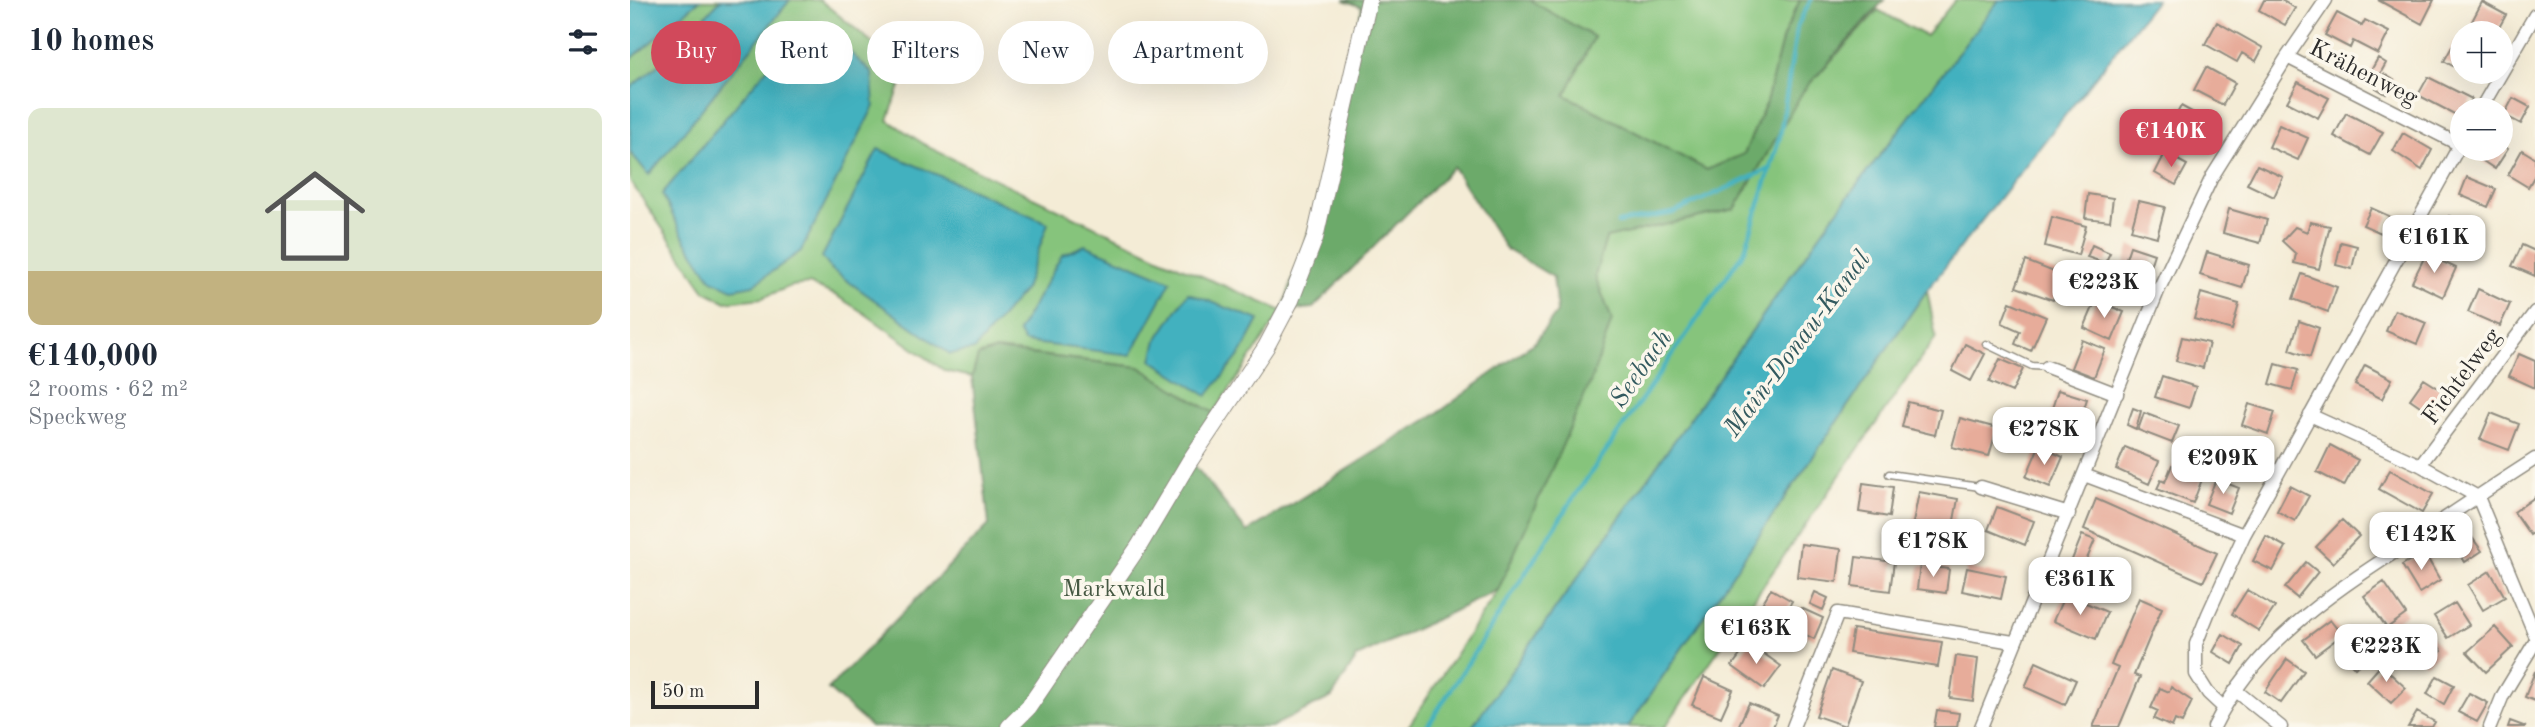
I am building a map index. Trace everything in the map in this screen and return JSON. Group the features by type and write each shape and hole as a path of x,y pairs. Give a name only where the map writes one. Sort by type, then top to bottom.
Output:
{"street":[{"path":"1009,727 1028,708 1139,546 1189,463 1266,347 1291,300 1315,238 1369,0"},
{"path":"1981,727 2013,642 2069,514 2158,291 2212,177 2326,0"},
{"path":"2487,98 2535,15"},
{"name":"Krähenweg","path":"2287,57 2450,138"},
{"path":"2224,708 2208,693 2196,674 2196,644 2245,535 2451,161"},
{"path":"2090,272 2158,291"},
{"name":"Fichtelweg","path":"2420,465 2535,312"},
{"path":"2047,367 2117,394"},
{"path":"2310,415 2420,465 2478,496 2535,635"},
{"path":"2214,727 2235,690 2264,653 2307,612 2535,459"},
{"path":"2084,475 2245,535"},
{"path":"1981,487 2069,514"},
{"path":"1793,727 1838,613 2013,642"},
{"path":"2490,727 2503,695 2535,642"},
{"path":"2235,690 2281,727"}],"lane":[{"path":"1986,344 2032,366 2047,367"},
{"path":"1889,474 1981,487"}],"green space":[{"path":"630,0 820,0 846,21 755,21 755,84 853,84 853,27 867,38 867,84 901,84 888,120 930,148 1165,260 1282,311 1214,413 1139,367 996,350 978,356 972,377 945,371 864,313 835,295 809,284 791,286 762,298 726,302 705,291 630,181"},
{"name":"Markwald","path":"1344,0 1529,0 1594,37 1565,95 1707,170 1744,154 1766,103 1783,37 1800,0 1884,0 1803,91 1735,209 1606,238 1595,276 1612,320 1591,381 1498,590 1357,657 1332,697 1271,727 871,727 828,689 989,525 972,377 978,356 996,350 1139,367 1214,413 1188,457 1247,532 1442,410 1535,342 1557,312 1553,277 1506,249 1453,167 1313,308 1282,311 1315,213 1362,7"},
{"path":"1529,0 1800,0 1783,37 1766,103 1744,154 1707,170 1565,95 1594,37"},
{"path":"1955,0 1999,0 1834,215 1472,727 1408,727 1498,590 1612,320 1595,276 1606,238 1735,209 1803,91 1878,10 1926,36"},
{"path":"1927,290 1936,337 1665,727 1628,727"}],"water":[{"path":"630,0 700,0 676,21 651,21 651,42 630,60"},
{"path":"720,0 790,0 773,21 755,21 755,43 741,61 741,21 701,21"},
{"name":"Main-Donau-Kanal","path":"1999,0 2156,0 1927,290 1628,727 1472,727 1834,215"},
{"path":"853,55 867,68 867,84 873,84 874,106 801,251 753,285 733,289 712,280 685,240 662,194 755,83 853,84"},
{"path":"651,71 651,84 722,84 649,175 630,152 630,88"},
{"path":"878,149 1048,223 1025,289 974,350 950,354 831,269 822,257"},
{"path":"1085,245 1171,281 1131,355 1024,342 1018,332 1062,255"},
{"path":"1188,293 1259,320 1242,352 1207,396 1152,360 1157,340"}],"building":[{"path":"2264,0 2281,0 2295,8 2285,25 2259,10"},
{"path":"2378,0 2434,0 2422,24"},
{"path":"2482,2 2506,15 2503,21 2472,21"},
{"path":"2337,13 2362,26 2365,20 2389,32 2378,54 2353,41 2350,48 2325,35"},
{"path":"2217,22 2263,48 2256,61 2242,53 2237,62 2205,44"},
{"path":"2450,50 2450,64 2444,61"},
{"path":"2378,58 2386,63 2376,81 2368,76"},
{"path":"2206,67 2235,83 2223,105 2194,90"},
{"path":"2384,74 2394,80 2386,94 2376,88"},
{"path":"2428,77 2470,98 2450,98 2450,112 2418,95"},
{"path":"2298,82 2329,98 2318,118 2287,102"},
{"path":"2513,98 2530,107 2521,124 2513,120"},
{"path":"2181,106 2212,123 2199,145 2169,128"},
{"path":"2346,113 2383,132 2370,155 2334,136"},
{"path":"2279,125 2308,138 2298,160 2269,147"},
{"path":"2403,133 2432,150 2422,170 2393,151"},
{"path":"2522,150 2535,158 2535,175 2528,187 2508,175"},
{"path":"2165,153 2187,165 2176,185 2155,173"},
{"path":"2483,161 2500,161 2495,169"},
{"path":"2257,165 2283,177 2274,197 2247,184"},
{"path":"2467,177 2496,189 2488,207 2460,195"},
{"path":"2088,194 2113,198 2110,221 2085,218"},
{"path":"2139,201 2165,207 2157,237 2131,230"},
{"path":"2371,208 2389,216 2381,233 2363,225"},
{"path":"2229,209 2267,220 2260,243 2223,233"},
{"path":"2449,216 2479,232 2468,254 2438,238"},
{"path":"2052,217 2086,226 2078,255 2045,246"},
{"path":"2310,222 2330,226 2319,269 2294,263 2296,254 2282,241 2295,227 2307,232"},
{"path":"2341,242 2357,246 2352,269 2336,265"},
{"path":"2092,245 2110,253 2105,263 2087,257"},
{"path":"2522,245 2535,251 2535,276 2512,266"},
{"path":"2130,246 2154,254 2147,275 2123,267"},
{"path":"2207,252 2249,265 2242,288 2200,275"},
{"path":"2426,254 2456,268 2443,297 2412,282"},
{"path":"2026,261 2062,275 2053,300 2016,287"},
{"path":"2302,274 2337,287 2328,312 2293,299"},
{"path":"2478,289 2510,304 2500,326 2468,312"},
{"path":"2201,293 2239,304 2232,330 2194,319"},
{"path":"2096,300 2124,312 2112,341 2084,328"},
{"path":"2010,302 2046,317 2031,351 2015,344 2020,331 2002,323"},
{"path":"2395,310 2426,323 2417,344 2386,331"},
{"path":"2299,321 2319,328 2310,357 2290,350"},
{"path":"2182,337 2209,343 2203,368 2176,361"},
{"path":"2082,340 2105,349 2094,377 2071,368"},
{"path":"1965,344 1985,354 1971,381 1952,371"},
{"path":"2519,354 2535,361 2535,388 2509,376"},
{"path":"2000,359 2023,369 2012,392 1989,382"},
{"path":"2276,364 2298,370 2292,390 2270,384"},
{"path":"2365,365 2392,379 2382,399 2355,385"},
{"path":"2162,376 2196,387 2189,408 2155,397"},
{"path":"2424,379 2446,393 2432,414 2410,399"},
{"path":"2058,390 2087,399 2076,433 2047,424"},
{"path":"1908,402 1941,410 1935,435 1902,427"},
{"path":"2249,404 2275,412 2268,434 2242,425"},
{"path":"2133,408 2141,411 2136,429 2127,425"},
{"path":"2144,413 2179,426 2172,443 2138,430"},
{"path":"2491,413 2519,424 2509,450 2480,439"},
{"path":"1960,418 1997,428 1989,456 1952,447"},
{"path":"2231,440 2258,449 2250,473 2223,463"},
{"path":"2330,445 2358,460 2344,486 2317,472"},
{"path":"2039,446 2063,457 2050,487 2026,477"},
{"path":"2125,447 2159,461 2149,484 2116,469"},
{"path":"2189,459 2207,466 2193,503 2157,489 2161,480 2165,482 2172,465 2185,470"},
{"path":"2390,470 2433,494 2422,513 2379,489"},
{"path":"2216,479 2239,488 2229,513 2206,504"},
{"path":"1863,483 1893,487 1889,517 1859,512"},
{"path":"2290,486 2309,496 2295,521 2277,511"},
{"path":"1919,492 1958,499 1952,531 1913,523"},
{"path":"2535,497 2535,531 2530,535 2514,512"},
{"path":"2096,499 2217,553 2203,582 2084,529"},
{"path":"1997,507 2034,521 2025,545 1988,530"},
{"path":"2342,520 2359,536 2333,563 2316,547"},
{"path":"2468,532 2482,551 2465,562 2452,542"},
{"path":"2082,535 2095,540 2078,580 2065,577"},
{"path":"2266,536 2286,547 2273,571 2253,561"},
{"path":"1801,544 1841,549 1837,582 1797,577"},
{"path":"2424,552 2440,580 2419,593 2402,565"},
{"path":"1856,557 1894,562 1890,591 1852,586"},
{"path":"2306,562 2318,572 2297,598 2285,588"},
{"path":"1920,565 1949,569 1946,593 1917,589"},
{"path":"1967,568 2006,576 2001,599 1962,591"},
{"path":"2490,571 2505,597 2483,610 2468,585"},
{"path":"2384,582 2406,614 2387,628 2364,596"},
{"path":"1771,589 1792,601 1781,619 1760,607"},
{"path":"2247,590 2275,607 2259,631 2232,614"},
{"path":"1815,592 1828,598 1823,610 1810,604"},
{"path":"2065,594 2107,612 2096,639 2053,621"},
{"path":"2139,598 2162,608 2134,675 2140,677 2119,727 2093,727 2118,668 2111,665"},
{"path":"2455,603 2469,625 2448,638 2434,616"},
{"path":"1801,608 1823,618 1814,639 1791,628"},
{"path":"2330,620 2342,635 2315,655 2303,640"},
{"path":"2495,627 2513,647 2486,672 2467,652"},
{"path":"1853,629 1942,642 1938,667 1849,653"},
{"path":"2223,634 2243,646 2233,664 2213,652"},
{"path":"2430,634 2442,651 2425,664 2413,647"},
{"path":"2360,635 2374,652 2355,668 2341,652"},
{"path":"1749,643 1781,666 1764,689 1732,666"},
{"path":"1956,656 1978,659 1973,701 1950,698"},
{"path":"2287,659 2304,671 2281,703 2265,692"},
{"path":"2036,662 2076,680 2065,705 2025,687"},
{"path":"2381,665 2406,688 2391,703 2367,681"},
{"path":"1832,670 1861,681 1845,726 1816,716"},
{"path":"2535,671 2535,701 2525,697"},
{"path":"2437,676 2454,685 2444,704 2427,694"},
{"path":"1704,677 1733,690 1721,717 1692,705"},
{"path":"2171,687 2192,701 2182,723 2175,720 2172,727 2154,719 2158,711 2151,708 2160,688 2169,692"},
{"path":"2469,693 2488,703 2477,722 2458,712"},
{"path":"1749,703 1778,715 1773,727 1738,727"},
{"path":"1937,710 1959,713 1957,727 1934,727"},
{"path":"2417,712 2435,722 2432,727 2408,727"},
{"path":"2510,721 2526,727 2508,727"}],"waterway":[{"name":"Seebach","path":"1427,727 1574,497 1745,250 1780,136 1797,26 1811,0"},
{"path":"1618,223 1673,213 1771,168"}]}
